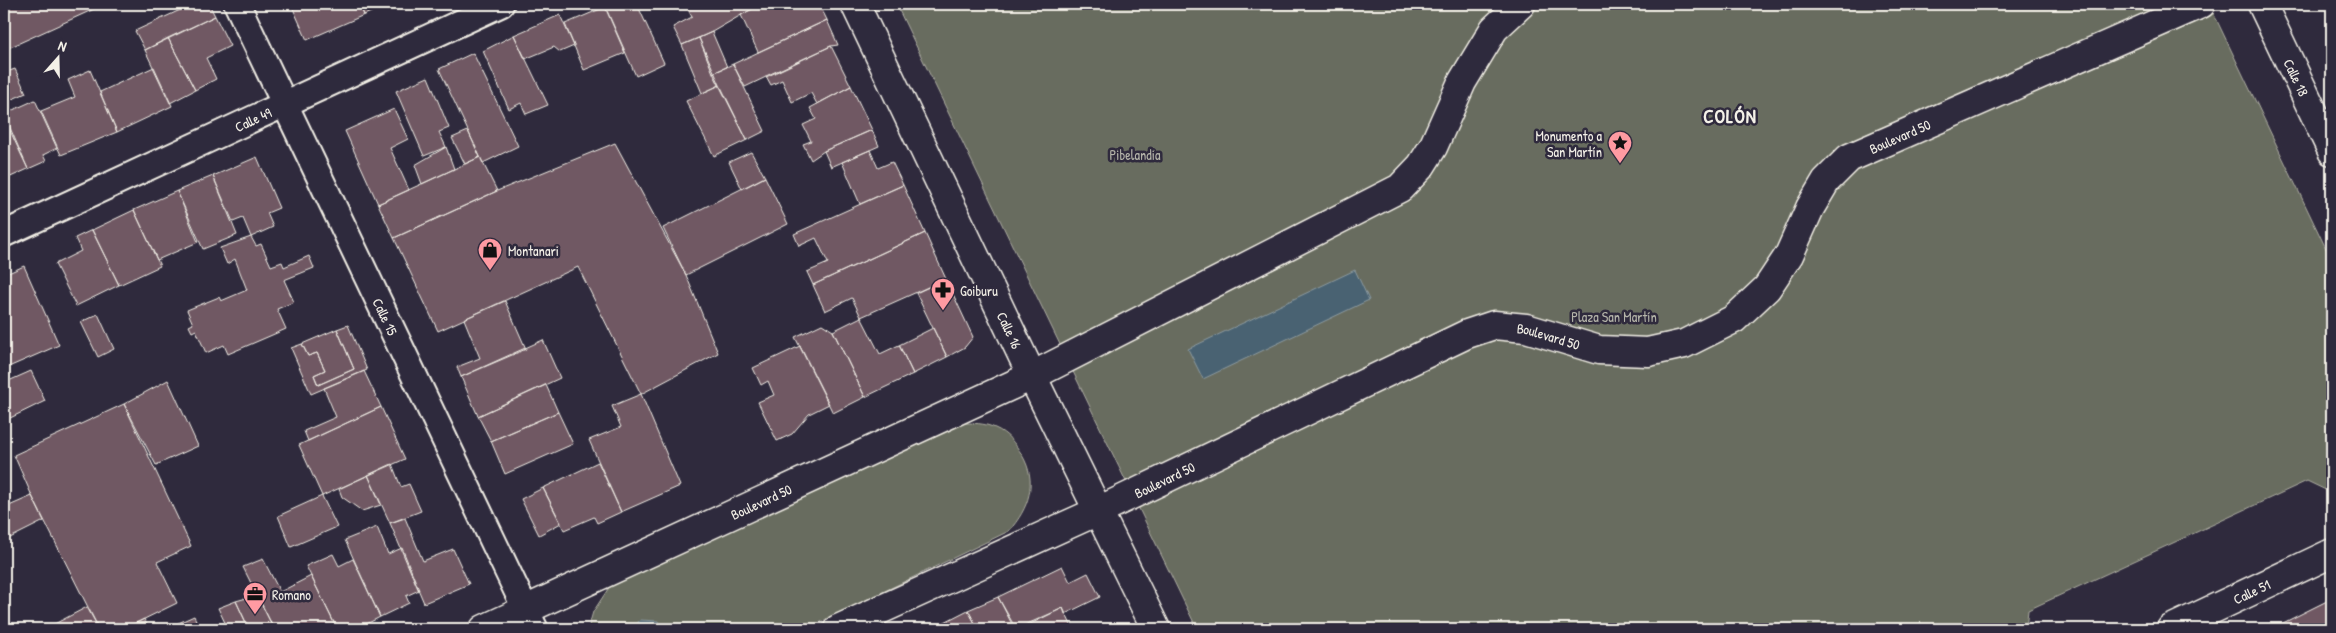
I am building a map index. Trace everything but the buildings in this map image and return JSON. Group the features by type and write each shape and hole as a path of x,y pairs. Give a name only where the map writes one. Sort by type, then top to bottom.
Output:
{"main road":[{"name":"Calle 16","path":"855,4 1032,376 1156,629"},
{"name":"Boulevard 50","path":"484,629 531,619 1032,376 1400,188 1421,166 1433,147 1462,82 1494,29 1521,4"},
{"name":"Boulevard 50","path":"838,629 1098,511 1467,334 1494,325 1526,328 1599,350 1648,352 1684,344 1734,319 1767,288 1789,255 1810,208 1826,181 1849,158 2201,4"},
{"name":"Calle 18","path":"2262,4 2332,151"},
{"name":"Calle 51","path":"2170,629 2332,553"}],"street":[{"name":"Calle 15","path":"237,4 531,619"},
{"name":"Calle 49","path":"4,234 501,4"}],"green space":[{"name":"Plaza San Martín","path":"896,4 2209,4 2332,261 2332,493 2307,481 2028,610 2026,629 1197,629"},
{"path":"961,423 987,425 1003,433 1017,446 1027,465 1030,475 1029,494 1022,513 1009,531 806,629 588,629 593,612 612,583"}],"water":[{"path":"1355,270 1369,300 1203,379 1188,349"},
{"path":"640,620 658,621 662,629 633,629"}],"place":[{"name":"Monumento a San Martín","path":"1620,164"},
{"name":"Montanari","path":"490,271"},
{"name":"Goiburu","path":"943,311"},
{"name":"Romano","path":"255,615"}],"district":[{"name":"COLÓN","path":"1730,116"}],"park label":[{"name":"Pibelandia","path":"1135,154"}]}
